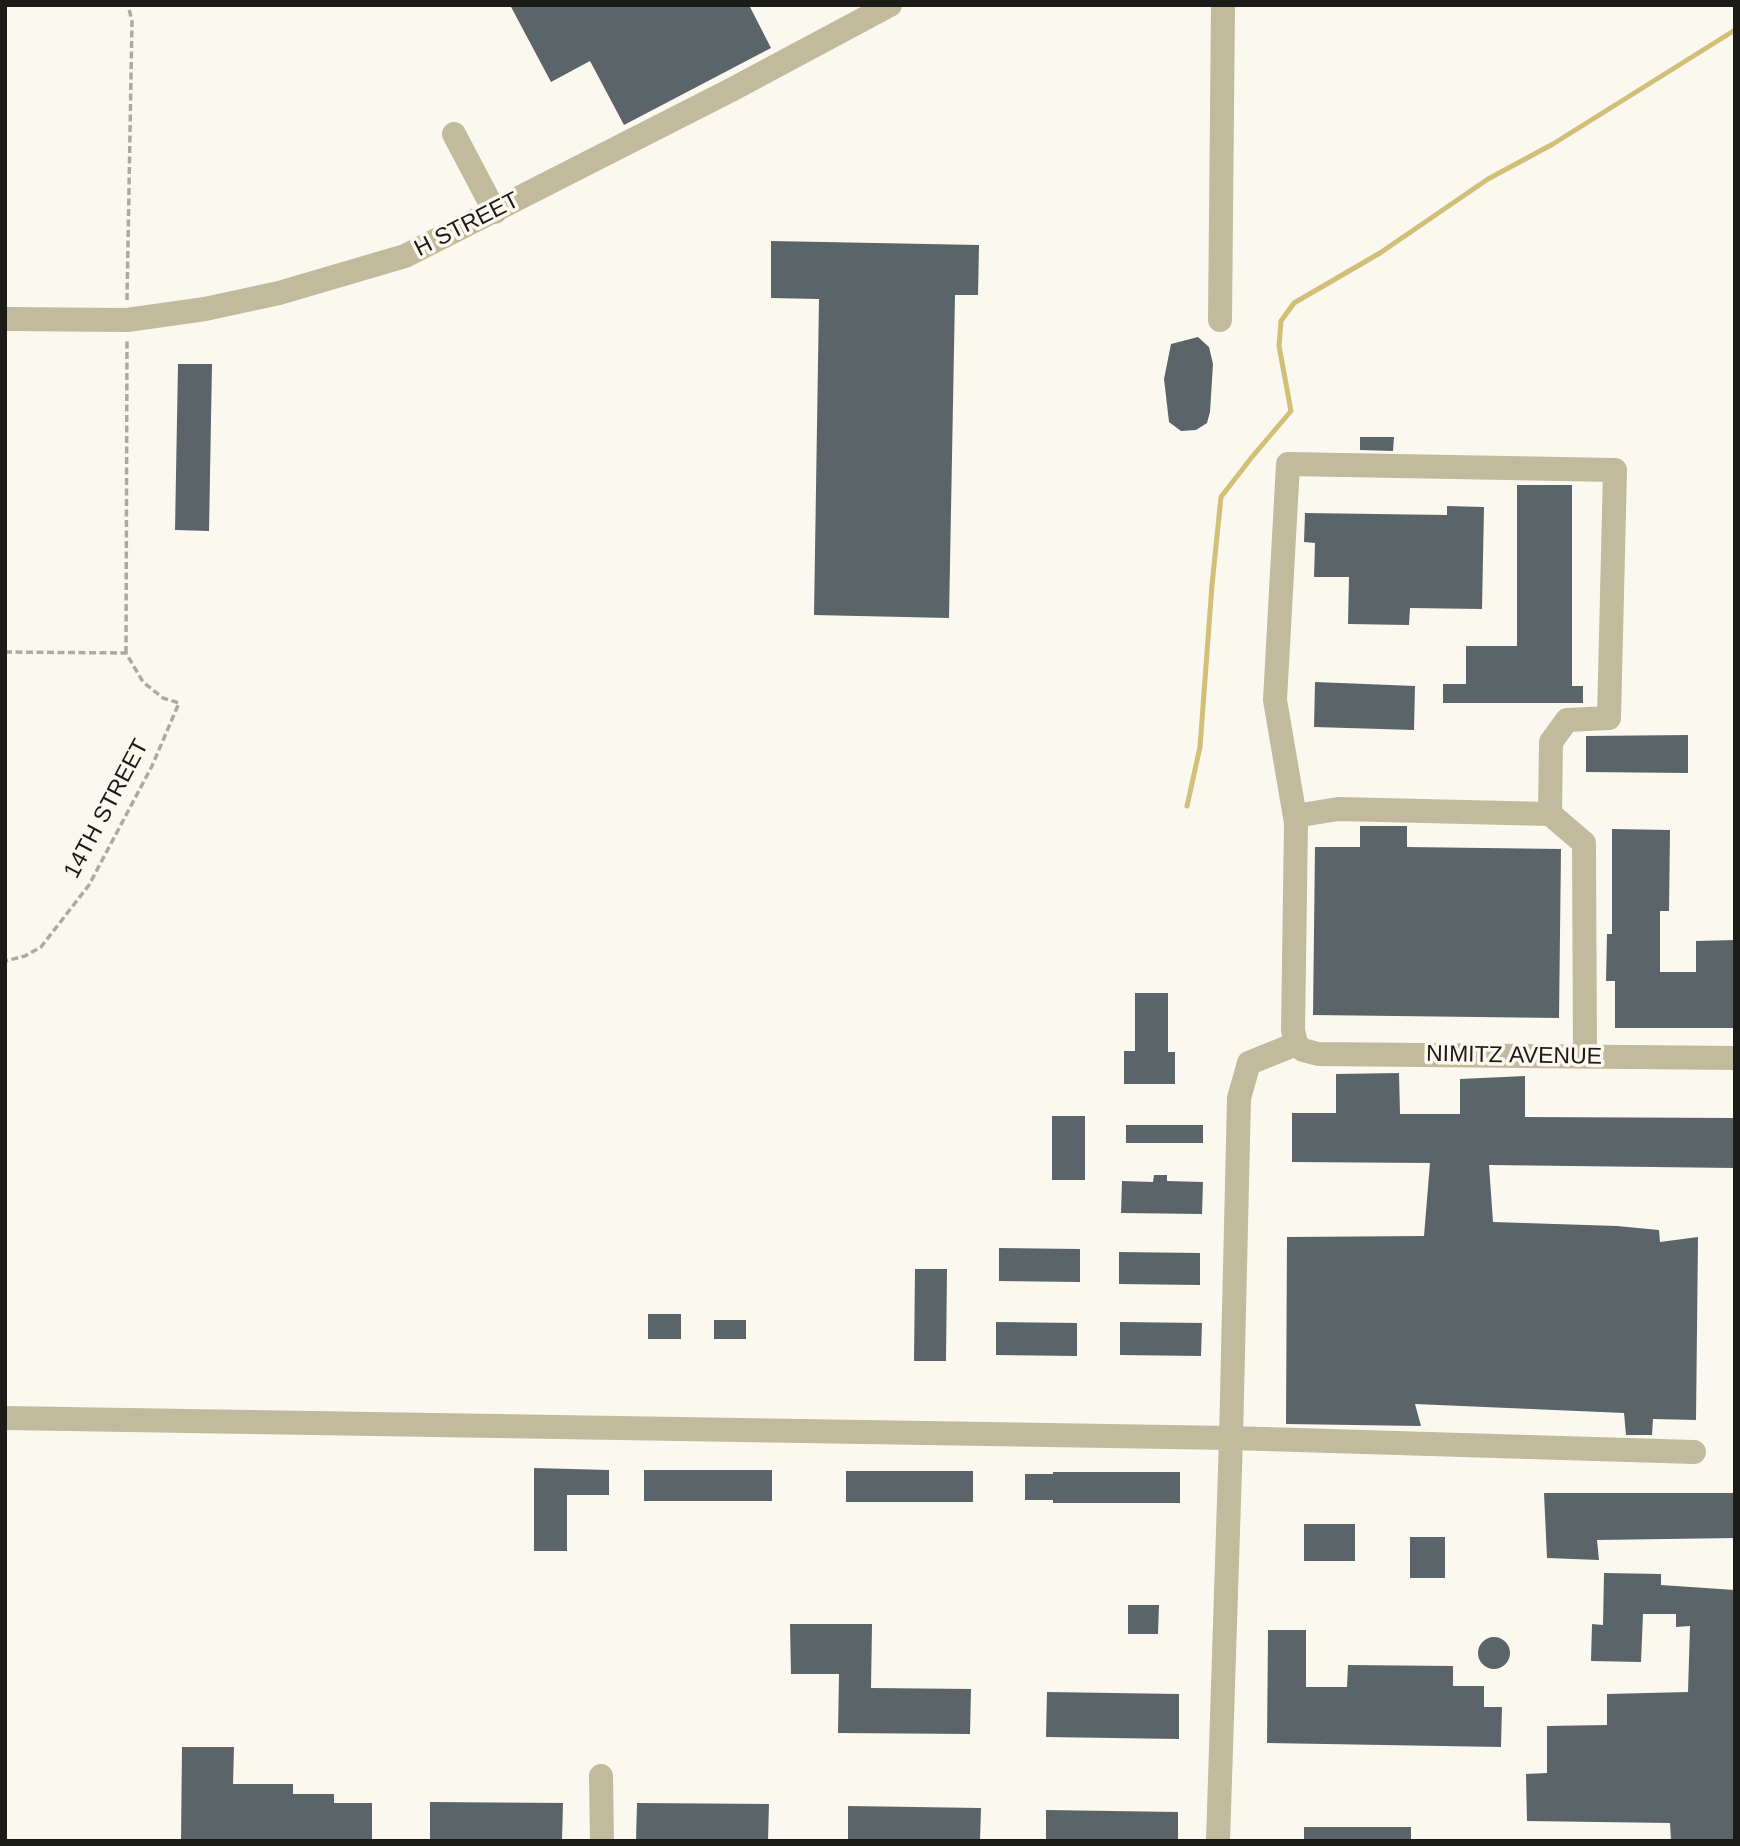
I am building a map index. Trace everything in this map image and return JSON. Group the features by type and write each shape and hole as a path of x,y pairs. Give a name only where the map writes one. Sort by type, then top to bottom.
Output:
{"street":[{"name":"H STREET","path":"5,319 127,320 205,309 279,293 405,256 495,212 890,5"},
{"path":"1220,320 1223,5"},
{"path":"454,134 495,212"},
{"path":"1219,1841 1239,1098 1249,1063 1296,1044 1293,1030 1295,816 1275,700 1288,464 1615,470 1609,718 1567,720 1551,742 1550,814"},
{"path":"1295,816 1338,809 1550,814 1584,843 1585,1057"},
{"name":"NIMITZ AVENUE","path":"1296,1044 1303,1050 1318,1054 1735,1058"},
{"path":"5,1418 1231,1438 1694,1452"},
{"path":"601,1776 602,1841"}],"path":[{"name":"14TH STREET","path":"5,652 126,653 143,682 163,698 179,703 152,766 89,885 41,947 25,956 5,961"}],"building":[{"path":"510,5 749,5 771,48 624,125 590,61 551,82"},
{"path":"771,241 979,245 978,295 955,295 949,618 814,615 819,299 771,298"},
{"path":"1198,337 1209,347 1213,364 1210,412 1207,423 1196,430 1181,431 1169,422 1164,379 1171,344"},
{"path":"178,364 212,364 209,531 175,530"},
{"path":"1360,437 1394,437 1393,451 1360,450"},
{"path":"1517,485 1572,485 1572,686 1583,686 1583,703 1443,703 1443,684 1466,684 1466,646 1517,646"},
{"path":"1447,506 1484,507 1482,609 1410,608 1409,625 1348,624 1349,577 1314,577 1315,543 1304,542 1305,513 1447,515"},
{"path":"1315,682 1415,686 1414,730 1314,727"},
{"path":"1688,735 1688,773 1586,772 1586,736"},
{"path":"1360,826 1407,826 1407,847 1561,849 1559,1018 1313,1015 1315,847 1360,847"},
{"path":"1612,829 1670,830 1669,911 1660,911 1660,972 1696,972 1696,941 1735,940 1734,1028 1615,1028 1615,981 1606,981 1607,934 1612,934"},
{"path":"1135,993 1168,993 1168,1052 1175,1052 1175,1084 1124,1084 1124,1051 1135,1051"},
{"path":"1399,1073 1400,1114 1460,1114 1460,1079 1525,1076 1525,1117 1735,1118 1735,1168 1489,1165 1493,1222 1659,1230 1660,1242 1698,1237 1696,1420 1653,1419 1652,1435 1626,1435 1624,1413 1415,1404 1421,1426 1286,1424 1287,1237 1424,1236 1430,1163 1292,1162 1292,1113 1336,1113 1336,1074"},
{"path":"1052,1116 1085,1116 1085,1180 1052,1180"},
{"path":"1126,1125 1203,1125 1203,1143 1126,1143"},
{"path":"1154,1175 1167,1175 1167,1181 1203,1182 1202,1214 1121,1213 1122,1181 1153,1182"},
{"path":"999,1248 1080,1249 1080,1282 999,1281"},
{"path":"1119,1252 1200,1253 1200,1285 1119,1284"},
{"path":"915,1269 947,1269 946,1361 914,1361"},
{"path":"648,1314 681,1314 681,1339 648,1339"},
{"path":"714,1320 746,1320 746,1339 714,1339"},
{"path":"996,1322 1077,1323 1077,1356 996,1355"},
{"path":"1120,1322 1202,1323 1201,1356 1120,1355"},
{"path":"534,1468 609,1470 609,1495 567,1495 567,1551 534,1551"},
{"path":"644,1470 772,1470 772,1501 644,1501"},
{"path":"846,1471 973,1471 973,1502 846,1502"},
{"path":"1180,1472 1180,1503 1053,1503 1053,1500 1025,1500 1025,1474"},
{"path":"1544,1493 1735,1493 1735,1538 1597,1540 1599,1560 1547,1558"},
{"path":"1304,1524 1355,1524 1355,1561 1304,1561"},
{"path":"1410,1537 1445,1537 1445,1578 1410,1578"},
{"path":"1604,1573 1661,1574 1661,1585 1735,1590 1735,1841 1671,1841 1670,1823 1527,1821 1526,1774 1547,1773 1547,1726 1607,1725 1607,1694 1688,1692 1690,1626 1676,1627 1676,1614 1643,1614 1641,1662 1591,1661 1592,1624 1603,1625"},
{"path":"1128,1605 1159,1605 1158,1634 1128,1634"},
{"path":"790,1624 872,1624 871,1688 971,1689 970,1734 838,1733 839,1674 791,1674"},
{"path":"1268,1630 1306,1630 1306,1687 1347,1687 1348,1665 1453,1666 1453,1686 1484,1686 1484,1707 1502,1707 1501,1747 1267,1743"},
{"path":"1494,1637 1505,1642 1510,1653 1505,1664 1494,1669 1483,1664 1478,1653 1483,1642"},
{"path":"1047,1692 1179,1694 1179,1739 1046,1737"},
{"path":"182,1747 234,1747 233,1784 293,1784 293,1794 334,1794 334,1803 372,1803 372,1841 181,1840"},
{"path":"430,1802 563,1803 562,1841 430,1841"},
{"path":"637,1803 769,1804 768,1841 636,1841"},
{"path":"848,1806 981,1808 980,1841 848,1841"},
{"path":"1046,1810 1178,1812 1178,1841 1046,1841"},
{"path":"1304,1827 1411,1827 1411,1841 1304,1841"}],"waterway":[{"path":"1187,806 1200,747 1221,497 1291,411 1279,346 1281,321 1294,303 1380,253 1488,179 1553,144 1735,30"}]}
